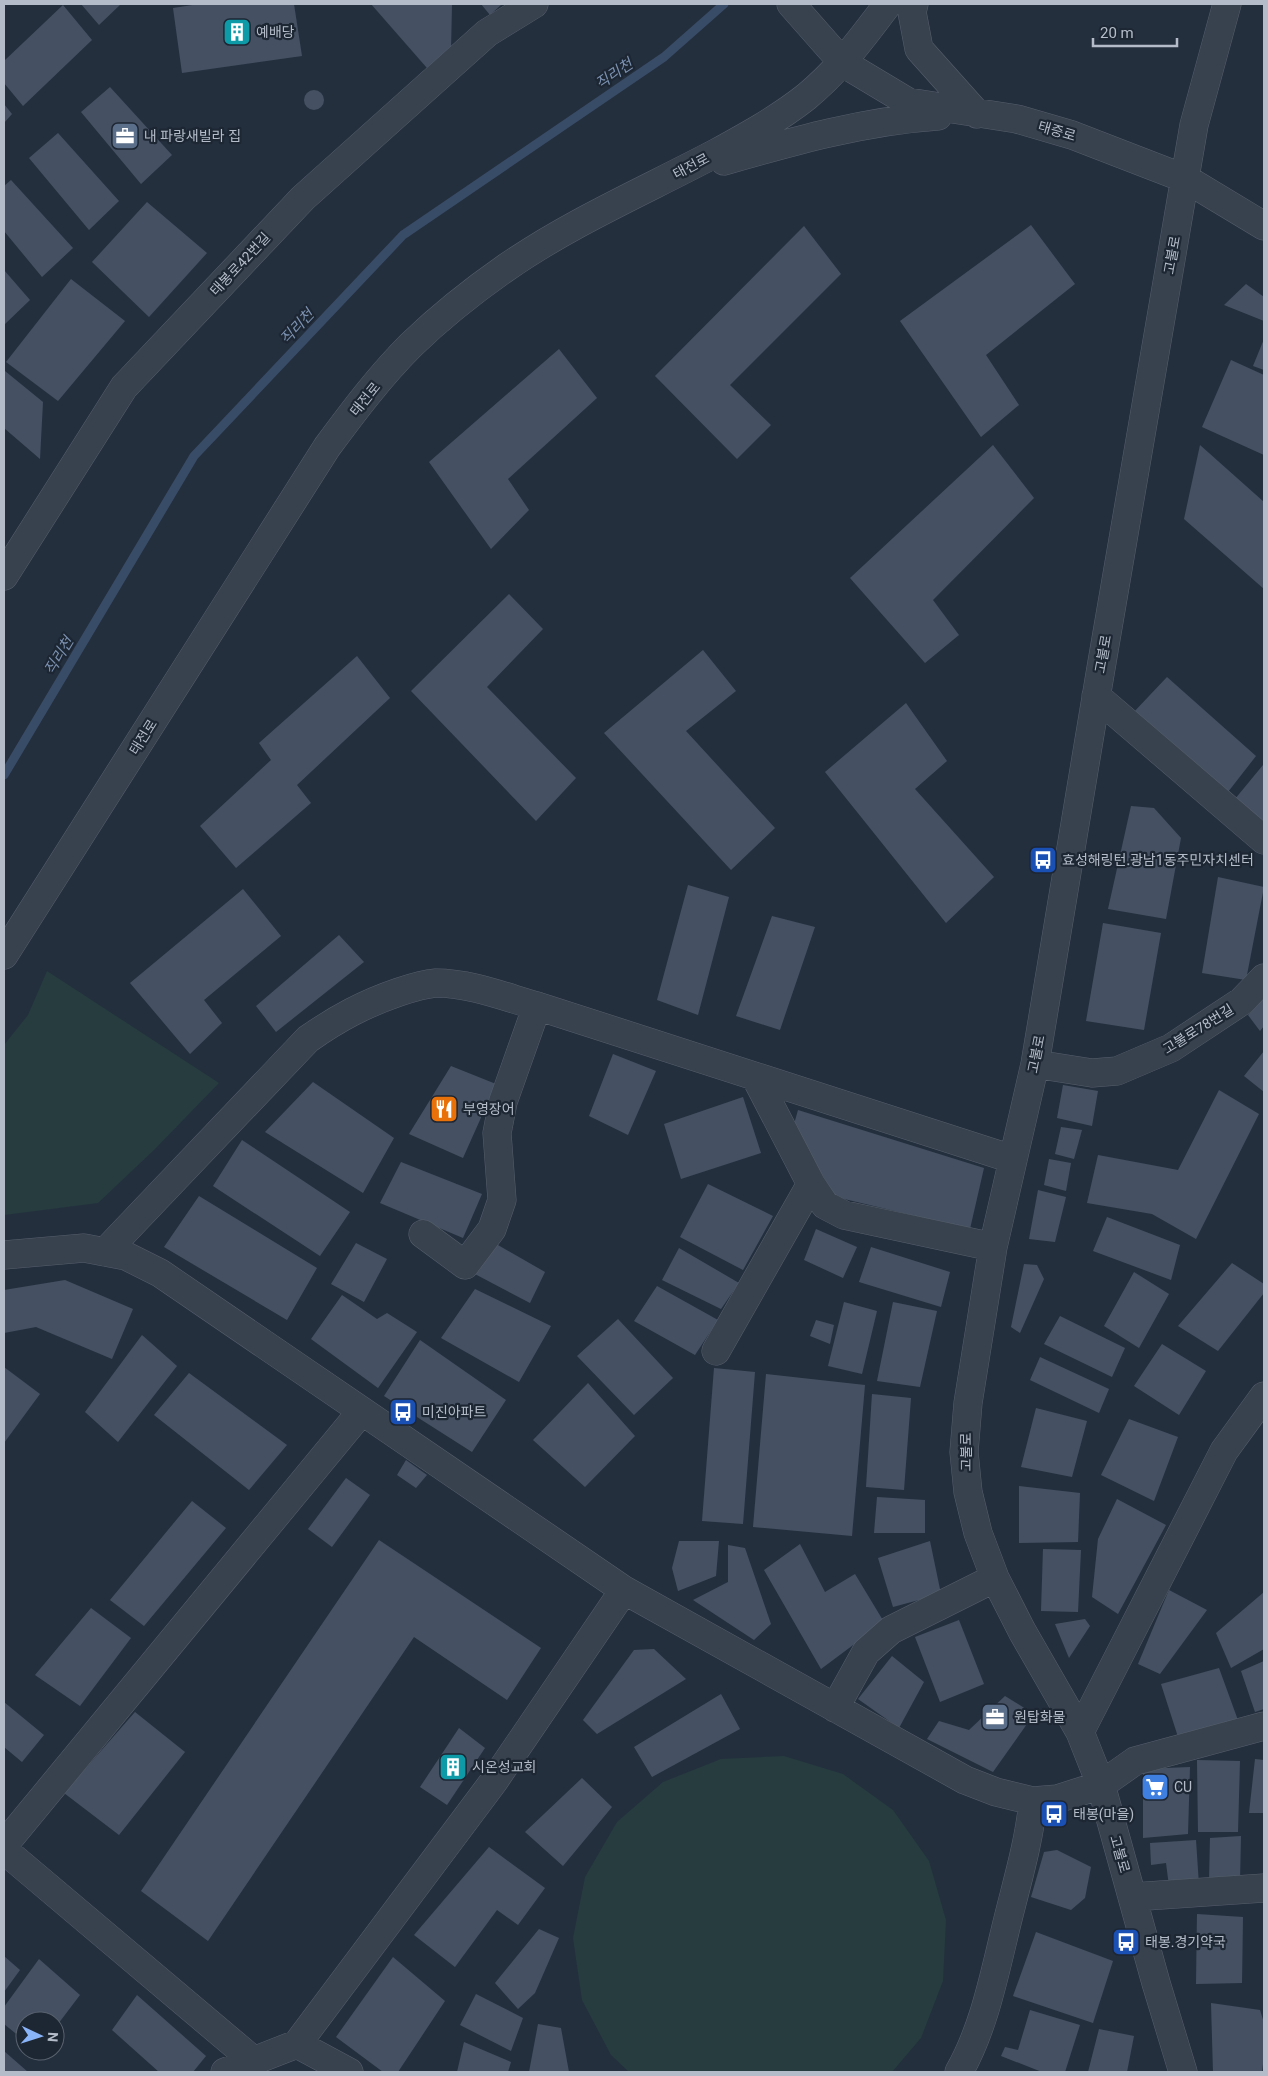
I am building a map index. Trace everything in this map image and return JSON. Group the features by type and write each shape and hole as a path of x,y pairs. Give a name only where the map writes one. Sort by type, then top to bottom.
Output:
{"street":[{"name":"태봉로42번길","path":"4,576 124,387 303,198 487,33 534,4"},
{"name":"태중로","path":"791,4 843,63 908,102 1017,119 1116,150 1186,179 1264,226"},
{"name":"태전로","path":"4,955 327,447 369,392 411,345 462,301 507,267 578,224 761,128 805,97 843,63 888,4"},
{"path":"914,4 912,12 919,49 977,114"},
{"name":"고불로","path":"1183,2072 1101,1785 1080,1732 1022,1631 995,1578 976,1525 968,1492 964,1452 968,1403 993,1247 1035,1064 1194,125 1227,4"},
{"path":"676,174 821,134 906,118 977,114"},
{"path":"1096,696 1264,840"},
{"name":"고불로78번길","path":"1035,1064 1092,1073 1117,1071 1172,1048 1242,1001 1264,978"},
{"path":"105,1252 308,1039 338,1018 370,1002 410,988 436,983 465,986 537,1006 1012,1159"},
{"path":"423,1234 465,1265 492,1229 502,1200 497,1133 503,1102 537,1006"},
{"path":"756,1078 810,1184 825,1205 844,1215 993,1247"},
{"path":"716,1351 810,1184"},
{"path":"4,1254 84,1248 126,1256 160,1273 624,1590 965,1780 996,1792 1033,1801 1057,1799 1101,1785 1135,1761 1264,1726"},
{"path":"1080,1732 1224,1451 1264,1396"},
{"path":"4,1844 361,1412"},
{"path":"835,1708 866,1652 891,1630 995,1578"},
{"path":"225,2072 297,2044 494,1781 624,1590"},
{"path":"959,2072 972,2050 993,1978 1030,1830 1033,1801"},
{"path":"4,1850 254,2061"},
{"path":"1132,1897 1264,1888"},
{"path":"297,2044 349,2072"}],"green space":[{"path":"47,971 219,1083 154,1150 98,1203 4,1215 4,1045 28,1015"},
{"path":"784,1756 843,1774 893,1810 929,1861 946,1920 943,1981 921,2038 892,2072 629,2072 611,2055 582,2000 573,1938 585,1877 617,1822 663,1782 721,1759"}],"building":[{"path":"81,4 121,4 99,25"},
{"name":"예배당","path":"199,4 294,4 302,56 182,73 173,8"},
{"path":"371,4 452,4 451,51 427,68"},
{"path":"481,4 502,4 490,15"},
{"path":"63,5 92,40 23,106 4,83 4,61"},
{"path":"110,87 172,155 141,184 81,112"},
{"path":"314,90 321,93 324,100 321,107 314,110 307,107 304,100 307,93"},
{"path":"4,104 12,114 4,123"},
{"path":"58,133 119,201 89,230 29,158"},
{"path":"11,180 73,248 42,277 4,231 4,186"},
{"path":"147,202 207,253 149,317 92,262"},
{"path":"1031,225 1075,284 986,355 1019,405 981,437 900,321"},
{"path":"804,226 841,274 730,385 771,425 737,459 655,376"},
{"path":"4,270 30,300 4,325"},
{"path":"71,279 125,321 58,401 6,362"},
{"path":"1246,284 1264,297 1264,321 1224,305"},
{"path":"1264,339 1264,370 1253,366"},
{"path":"559,349 597,398 508,479 529,510 491,549 429,462"},
{"path":"1231,360 1264,375 1264,455 1202,427"},
{"path":"5,371 43,402 40,459 4,428"},
{"path":"993,445 1034,498 933,600 959,635 925,663 850,578"},
{"path":"1200,445 1264,502 1264,589 1184,519"},
{"path":"509,594 543,629 487,687 576,778 536,821 411,691"},
{"path":"703,650 736,691 686,731 775,828 731,870 604,733"},
{"path":"357,656 390,698 297,785 311,803 236,868 200,826 271,760 259,743"},
{"path":"1167,677 1256,756 1228,792 1132,714"},
{"path":"906,703 947,761 915,789 994,877 946,923 825,772"},
{"path":"1264,766 1264,821 1235,799"},
{"path":"1131,806 1154,808 1181,838 1166,919 1108,909"},
{"path":"1218,877 1264,887 1246,980 1202,973"},
{"path":"688,885 729,897 698,1015 657,1000"},
{"path":"243,889 281,936 204,1000 222,1023 190,1054 130,983"},
{"path":"772,916 815,927 780,1030 736,1016"},
{"path":"1103,923 1161,933 1144,1030 1086,1021"},
{"path":"339,935 364,962 276,1032 256,1006"},
{"path":"1264,998 1264,1026 1260,1031 1248,1015"},
{"path":"1264,1051 1264,1092 1244,1076"},
{"path":"613,1054 656,1071 628,1135 589,1116"},
{"path":"451,1066 496,1084 463,1158 409,1134"},
{"path":"313,1082 394,1138 363,1193 265,1132"},
{"path":"1063,1085 1098,1091 1092,1126 1057,1118"},
{"path":"1219,1090 1259,1114 1196,1239 1152,1214 1087,1203 1098,1155 1178,1170"},
{"path":"743,1097 761,1153 681,1179 664,1124"},
{"path":"798,1110 984,1168 970,1229 836,1197 793,1128"},
{"path":"1061,1127 1082,1130 1074,1159 1055,1154"},
{"path":"242,1140 350,1212 320,1256 213,1186"},
{"path":"1049,1159 1071,1163 1066,1191 1044,1185"},
{"path":"401,1162 482,1194 463,1238 380,1203"},
{"path":"708,1184 773,1216 743,1270 680,1237"},
{"path":"1038,1190 1066,1197 1055,1242 1029,1239"},
{"path":"199,1196 317,1268 287,1320 164,1247"},
{"path":"1107,1217 1180,1245 1171,1280 1093,1251"},
{"path":"816,1229 857,1247 843,1278 804,1260"},
{"path":"491,1241 545,1272 530,1303 473,1273"},
{"path":"356,1243 387,1259 364,1302 331,1284"},
{"path":"871,1247 950,1272 941,1307 859,1282"},
{"path":"679,1248 739,1283 721,1309 662,1280"},
{"path":"1232,1263 1264,1284 1264,1293 1218,1351 1178,1326"},
{"path":"1024,1264 1037,1265 1044,1279 1020,1333 1011,1327"},
{"path":"1134,1272 1169,1294 1139,1348 1104,1326"},
{"path":"65,1280 133,1309 112,1359 36,1327 4,1333 4,1290"},
{"path":"657,1286 718,1320 695,1355 634,1321"},
{"path":"475,1289 551,1326 519,1382 441,1338"},
{"path":"342,1295 377,1319 387,1313 417,1332 378,1388 311,1339"},
{"path":"844,1302 877,1311 862,1374 828,1366"},
{"path":"893,1302 937,1311 920,1387 877,1381"},
{"path":"1060,1316 1125,1348 1112,1377 1044,1344"},
{"path":"618,1319 673,1378 634,1415 577,1356"},
{"path":"816,1320 834,1325 830,1344 810,1336"},
{"path":"142,1335 177,1366 118,1442 85,1412"},
{"path":"420,1340 506,1400 472,1452 384,1396"},
{"path":"1162,1344 1206,1371 1179,1415 1134,1386"},
{"path":"1040,1357 1109,1389 1099,1413 1030,1380"},
{"path":"4,1367 40,1394 4,1443"},
{"path":"714,1368 755,1372 743,1524 702,1521"},
{"path":"189,1373 287,1445 249,1490 154,1415"},
{"path":"766,1374 865,1385 852,1536 753,1527"},
{"path":"588,1383 635,1436 585,1487 533,1440"},
{"path":"872,1394 911,1398 904,1490 866,1487"},
{"path":"1036,1408 1087,1421 1072,1477 1021,1467"},
{"path":"1129,1419 1178,1437 1154,1501 1101,1475"},
{"path":"406,1460 427,1475 416,1488 397,1475"},
{"path":"346,1478 370,1495 332,1547 308,1529"},
{"path":"1019,1486 1080,1493 1078,1542 1019,1543"},
{"path":"877,1497 925,1500 925,1533 874,1533"},
{"path":"1117,1499 1166,1525 1118,1614 1092,1597 1098,1539"},
{"path":"192,1501 226,1528 144,1626 110,1600"},
{"path":"379,1540 541,1648 507,1700 414,1637 208,1941 141,1891"},
{"path":"679,1541 719,1541 716,1576 678,1591 672,1568"},
{"path":"930,1541 941,1594 893,1607 878,1558"},
{"path":"800,1544 825,1592 855,1574 884,1622 821,1669 764,1570"},
{"path":"728,1545 745,1548 771,1624 754,1640 693,1600 728,1582"},
{"path":"1043,1549 1081,1550 1078,1612 1041,1611"},
{"path":"1169,1590 1207,1610 1160,1674 1138,1664"},
{"path":"1264,1592 1264,1649 1231,1668 1216,1633"},
{"path":"91,1608 131,1638 80,1706 35,1675"},
{"path":"1085,1619 1090,1626 1069,1658 1055,1624"},
{"path":"959,1620 984,1684 940,1702 915,1637"},
{"path":"654,1649 686,1679 597,1734 583,1720 634,1650"},
{"path":"892,1656 924,1682 899,1728 858,1699"},
{"path":"1264,1661 1264,1709 1255,1712 1241,1671"},
{"path":"1219,1668 1239,1723 1179,1740 1161,1684"},
{"path":"721,1694 740,1729 652,1777 634,1747"},
{"path":"1005,1696 1034,1714 993,1772 927,1739 939,1721 969,1730"},
{"path":"4,1702 44,1735 22,1762 4,1747"},
{"path":"135,1712 185,1752 119,1835 64,1793"},
{"name":"시온성교회","path":"459,1728 485,1748 447,1805 420,1787"},
{"path":"1255,1759 1264,1760 1264,1813 1249,1813"},
{"path":"1197,1760 1240,1761 1238,1832 1198,1832"},
{"path":"1190,1767 1188,1834 1143,1838 1143,1769"},
{"path":"582,1778 612,1807 563,1866 525,1832"},
{"path":"1241,1836 1240,1881 1209,1881 1210,1838"},
{"path":"1196,1840 1199,1885 1169,1886 1166,1863 1151,1865 1150,1843"},
{"path":"489,1847 545,1888 518,1925 497,1910 455,1967 414,1935"},
{"path":"1057,1850 1091,1867 1085,1898 1071,1910 1031,1897 1044,1852"},
{"path":"1197,1914 1243,1917 1242,1983 1196,1984"},
{"path":"539,1929 559,1938 535,1993 518,2009 495,1983"},
{"path":"1036,1932 1113,1961 1093,2023 1013,1996"},
{"path":"4,1956 20,1970 4,1992"},
{"path":"393,1957 445,2001 398,2072 383,2072 336,2037"},
{"path":"39,1959 80,1995 65,2015 65,2011 15,2011 15,2033 4,2024 4,2007"},
{"path":"476,1994 523,2018 511,2051 460,2025"},
{"path":"137,1995 206,2056 193,2072 159,2072 112,2030"},
{"path":"1211,2003 1260,2010 1264,2023 1262,2072 1213,2072"},
{"path":"1030,2010 1080,2025 1065,2072 1042,2072 1001,2056 1005,2047 1018,2050"},
{"path":"538,2024 561,2028 569,2072 529,2072"},
{"path":"1099,2029 1134,2036 1127,2072 1088,2072"},
{"path":"464,2042 511,2062 508,2072 457,2072"},
{"path":"4,2051 28,2072 4,2072"}],"waterway":[{"name":"직리천","path":"4,775 194,456 403,235 664,57 724,4"}],"place":[{"name":"예배당","path":"237,32"},
{"name":"내 파랑새빌라 집","path":"125,136"},
{"name":"효성해링턴.광남1동주민자치센터","path":"1043,860"},
{"name":"부영장어","path":"444,1109"},
{"name":"미진아파트","path":"403,1412"},
{"name":"원탑화물","path":"995,1717"},
{"name":"시온성교회","path":"453,1767"},
{"name":"CU","path":"1155,1787"},
{"name":"태봉(마을)","path":"1054,1814"},
{"name":"태봉.경기약국","path":"1126,1942"}]}
